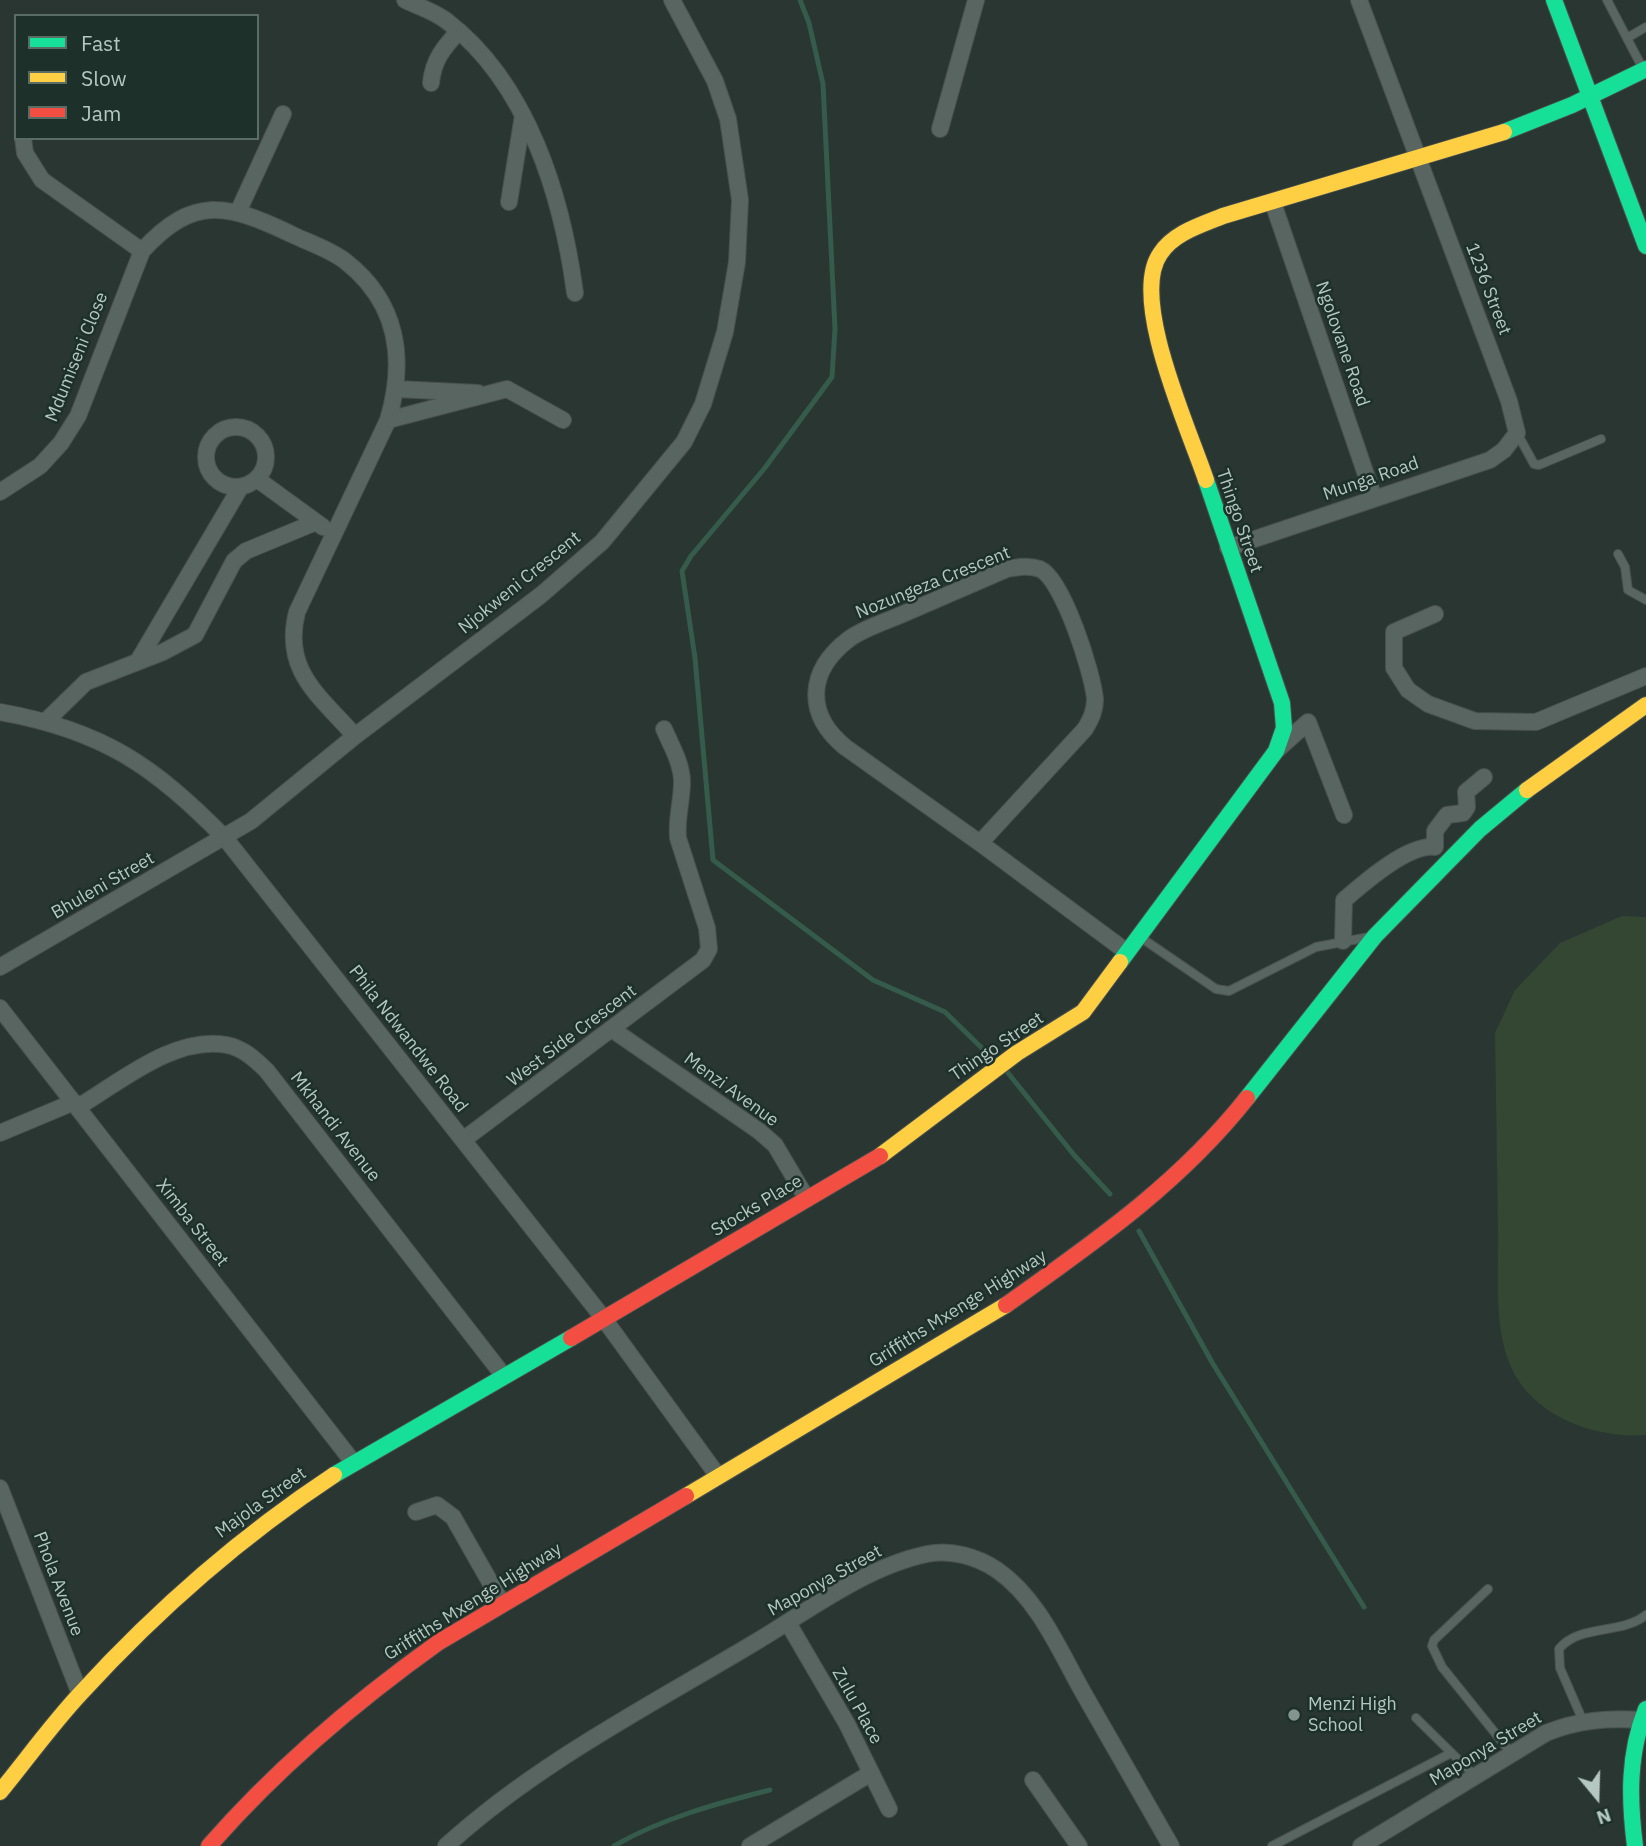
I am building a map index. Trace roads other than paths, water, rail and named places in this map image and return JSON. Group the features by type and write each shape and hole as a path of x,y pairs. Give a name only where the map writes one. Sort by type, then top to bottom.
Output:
{"street":[{"path":"405,0 445,19 460,31 488,62 523,115 567,237 575,293"},
{"name":"Njokweni Crescent","path":"225,838 251,821 355,736 541,595 602,542 684,442 703,404 725,332 737,262 740,200 728,119 715,81 672,0"},
{"path":"940,129 976,0"},
{"name":"1236 Street","path":"1359,0 1509,401 1517,433"},
{"path":"1554,0 1639,212 1646,246"},
{"path":"431,83 433,69 443,48 460,31"},
{"name":"Thingo Street","path":"927,1121 1017,1053 1083,1012 1276,751 1284,728 1282,703 1156,336 1149,301 1150,278 1156,260 1167,245 1205,223 1419,160 1593,99 1645,70"},
{"path":"237,212 283,114"},
{"path":"509,202 523,115"},
{"path":"23,140 25,153 42,180 142,251"},
{"name":"Ngolovane Road","path":"1273,203 1374,498"},
{"name":"Mdumiseni Close","path":"0,492 40,466 61,443 78,416 142,251 161,230 198,210 220,208 237,212 344,260 365,280 382,306 393,332 399,359 397,389 388,419 297,612 292,632 292,650 311,686 355,736"},
{"path":"397,389 495,392"},
{"path":"388,419 507,389 564,420"},
{"path":"138,661 240,488 257,479 267,463 264,444 251,430 232,427 215,435 210,443 206,452 208,471 222,484 240,488"},
{"name":"Munga Road","path":"1228,548 1490,460 1504,450 1517,433"},
{"path":"257,479 332,534"},
{"path":"47,720 86,682 195,635 234,561 247,551 316,522"},
{"name":"Nozungeza Crescent","path":"980,843 1085,729 1093,716 1093,686 1061,593 1051,577 1040,569 1024,566 1007,569 852,637 830,656 818,680 817,712 831,736 1127,953"},
{"path":"1435,614 1394,632 1394,668 1417,699 1475,721 1536,722 1646,676"},
{"name":"Griffiths Mxenge Highway","path":"209,1846 265,1785 382,1684 439,1642 988,1317 1129,1217 1201,1149 1243,1103 1375,936 1480,829 1543,777 1646,705"},
{"name":"Phila Ndwandwe Road","path":"0,712 47,720 123,751 187,799 225,838 604,1319 718,1476"},
{"path":"1276,751 1308,722 1344,816"},
{"name":"West Side Crescent","path":"463,1140 703,960 709,937 678,838 676,821 682,783 680,767 664,729"},
{"path":"1343,941 1344,900 1378,870 1390,867 1421,846 1435,847 1435,831 1447,816 1463,813 1467,807 1466,792 1484,777"},
{"name":"Bhuleni Street","path":"0,967 225,838"},
{"name":"Ximba Street","path":"0,1008 353,1462"},
{"name":"Menzi Avenue","path":"613,1030 759,1131 780,1152 807,1199"},
{"name":"Mkhandi Avenue","path":"0,1133 76,1104 164,1057 189,1047 229,1045 251,1056 267,1071 503,1375"},
{"name":"Stocks Place","path":"604,1319 888,1151 927,1121"},
{"name":"Majola Street","path":"0,1792 79,1693 207,1568 269,1518 353,1462 604,1319"},
{"name":"Phola Avenue","path":"0,1488 79,1693"},
{"path":"416,1513 437,1505 453,1517 502,1603"},
{"name":"Maponya Street","path":"446,1846 476,1819 568,1754 887,1566 931,1553 972,1557 997,1570 1035,1607 1171,1846"},
{"name":"Zulu Place","path":"788,1623 847,1724 889,1809"},
{"path":"1635,1846 1630,1786 1644,1714"},
{"name":"Maponya Street","path":"1361,1846 1546,1733 1583,1721 1644,1714"},
{"path":"750,1846 871,1773"},
{"path":"1033,1780 1079,1846"}],"lane":[{"path":"1607,0 1645,70"},
{"path":"1627,37 1646,27"},
{"path":"1517,433 1534,464 1539,465 1601,439"},
{"path":"1618,554 1625,567 1628,590 1646,600"},
{"path":"1139,936 1216,989 1229,991 1316,947 1375,936"},
{"path":"1488,1589 1434,1640 1432,1646 1442,1667 1511,1754"},
{"path":"1583,1721 1560,1668 1559,1649 1576,1637 1629,1626 1646,1615"},
{"path":"1416,1718 1475,1776"},
{"path":"1272,1846 1451,1753"},
{"path":"1641,1846 1646,1842"}],"waterway":[{"path":"800,0 809,23 823,84 835,329 832,377 764,469 691,556 682,571 695,658 713,860 873,980 945,1012 987,1053"},
{"path":"1008,1073 1074,1155 1110,1194"},
{"path":"1139,1231 1213,1364 1364,1607"},
{"path":"614,1846 670,1820 770,1790"}],"place":[{"name":"Menzi High School","path":"1294,1715"}]}
